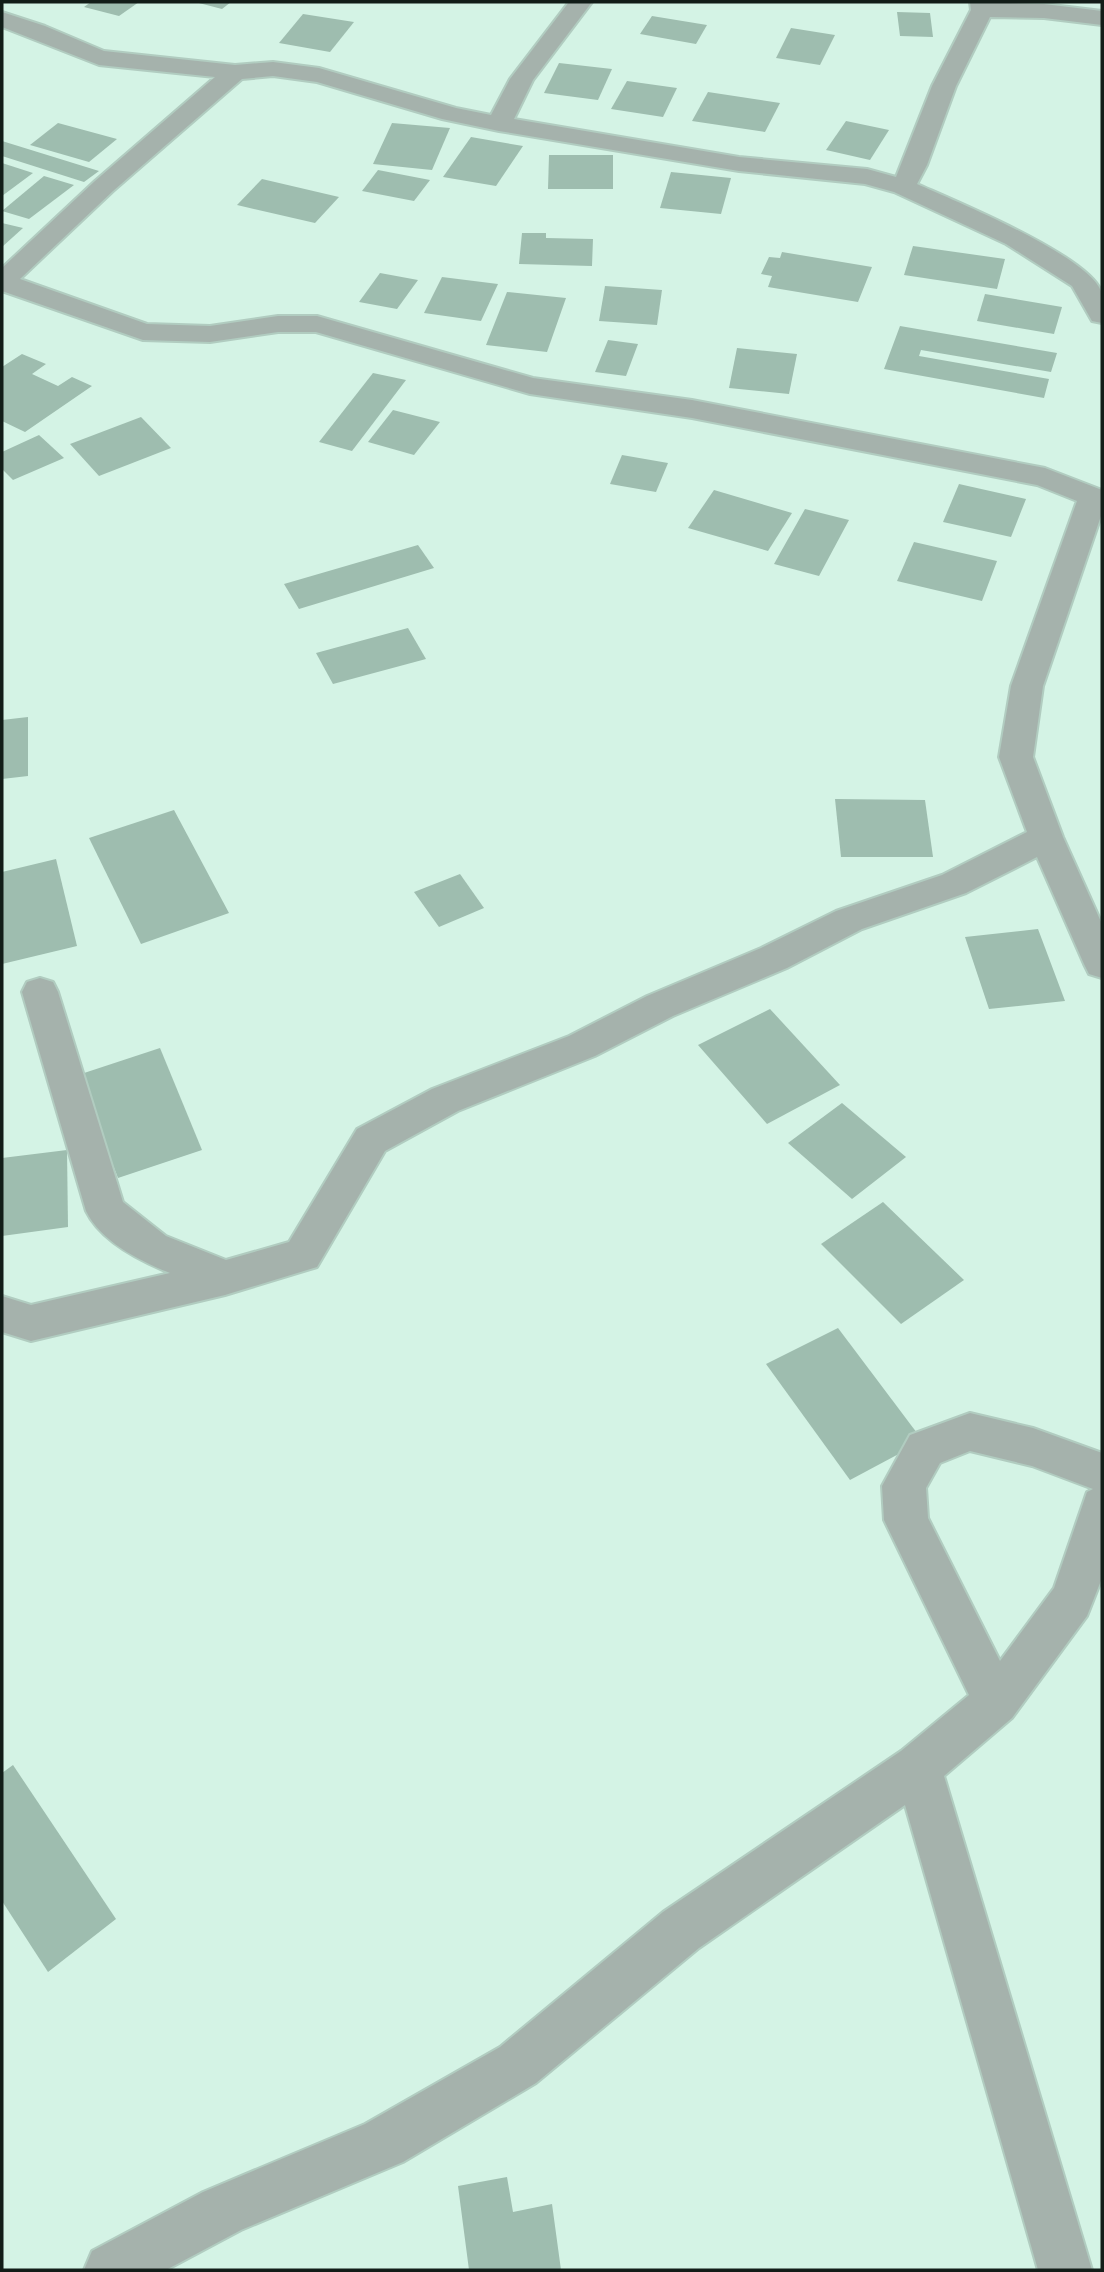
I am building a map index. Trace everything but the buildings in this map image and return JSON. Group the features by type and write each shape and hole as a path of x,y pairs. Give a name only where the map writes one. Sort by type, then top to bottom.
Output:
{"street":[{"path":"499,124 522,79 581,2"},
{"path":"903,187 915,165 944,86 981,6 1102,18"},
{"path":"2,19 99,58 235,72 273,69 319,75 451,114 499,124 739,164 867,177 903,187 1015,238 1082,281 1102,315"},
{"path":"235,72 104,186 2,282 143,331 200,334 278,324 317,324 530,386 692,410 1098,485 1027,686 1019,722 1016,757 1046,837 1102,964"},
{"path":"2,1314 32,1322 225,1278 303,1255 371,1140 445,1100 582,1046 660,1006 774,958 849,920 954,884 1046,837"},
{"path":"40,992 106,1211 152,1248 225,1278"},
{"path":"996,1702 906,1520 904,1486 925,1449 970,1432 1033,1447 1102,1473"},
{"path":"111,2270 222,2211 384,2143 518,2065 681,1930 918,1768 996,1702 1071,1601 1086,1563 1102,1506"},
{"path":"918,1768 1065,2270"}]}
